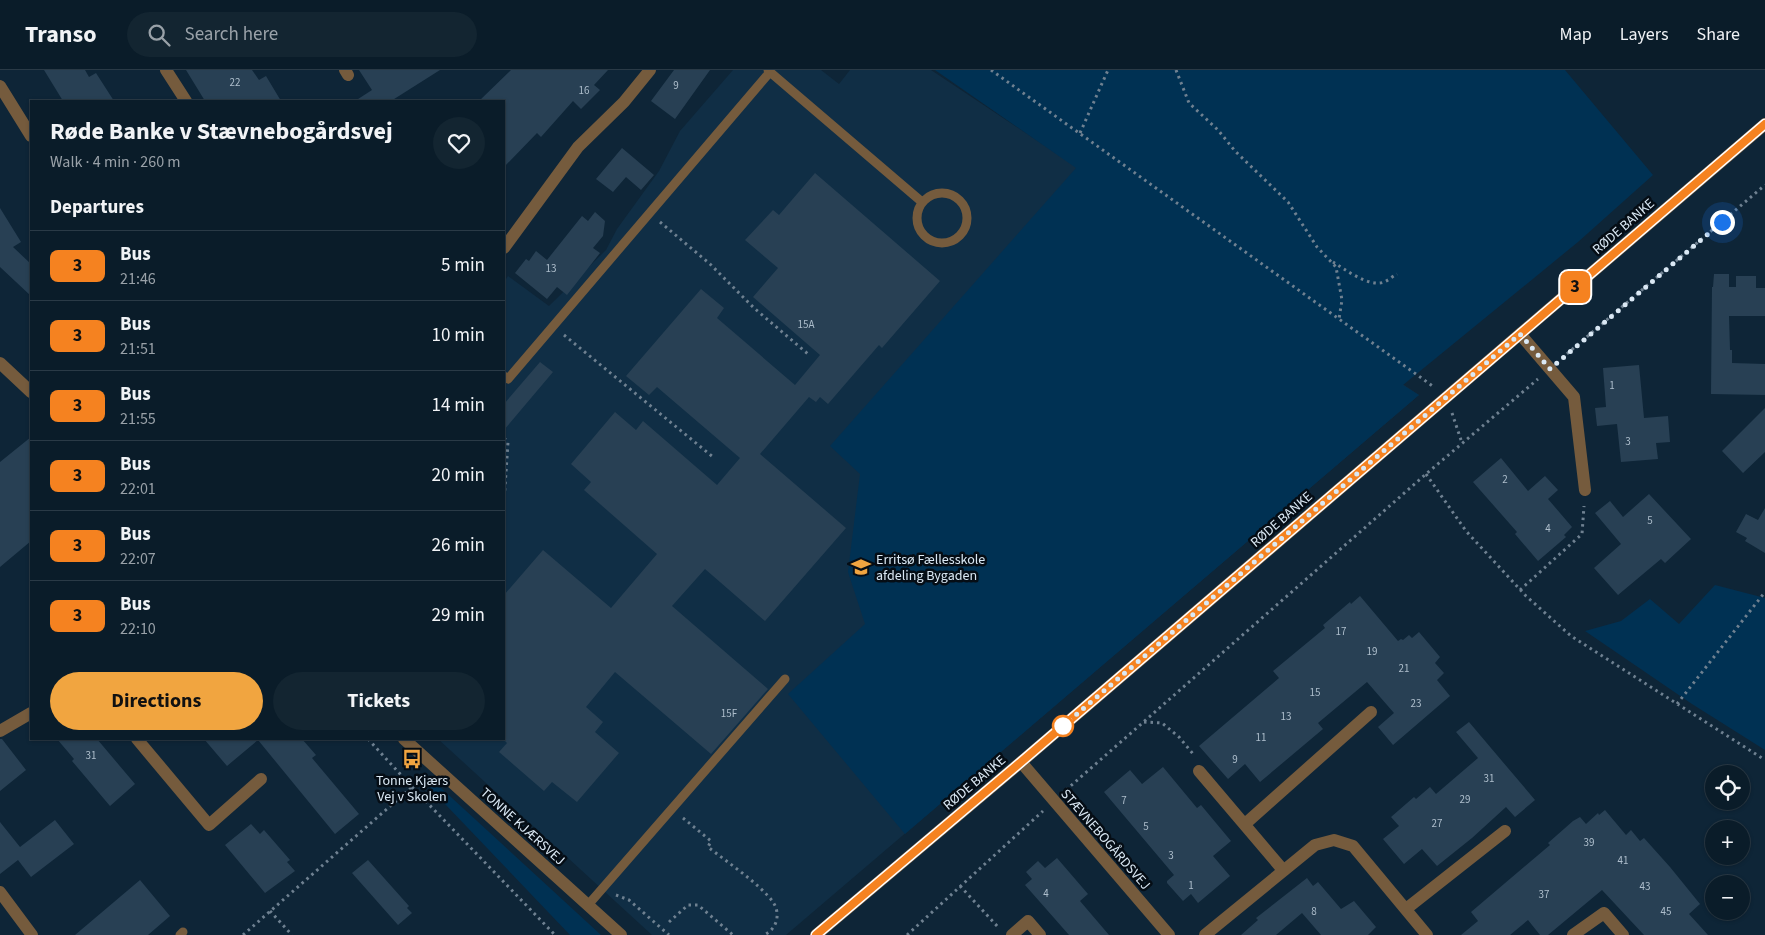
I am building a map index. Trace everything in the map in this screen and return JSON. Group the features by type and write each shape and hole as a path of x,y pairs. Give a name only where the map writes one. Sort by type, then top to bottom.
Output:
{"street":[{"path":"166,70 185,100"},
{"path":"505,247 578,147 624,102 650,70"},
{"path":"0,86 30,134"},
{"name":"RØDE BANKE","path":"816,935 1021,762 1765,124"},
{"path":"1520,334 1574,397 1585,490"},
{"path":"0,363 30,391"},
{"path":"1245,824 1372,712"},
{"path":"0,731 30,714"},
{"path":"139,740 209,825 262,779"},
{"name":"TONNE KJÆRSVEJ","path":"405,740 621,935"},
{"name":"STÆVNEBOGÅRDSVEJ","path":"1021,762 1169,935"},
{"path":"1199,771 1283,870"},
{"path":"1406,909 1505,831"},
{"path":"1205,935 1314,844 1334,840 1354,846 1427,935"},
{"path":"0,892 32,935"},
{"path":"1573,935 1604,913 1623,935"},
{"path":"1012,935 1028,921 1040,935"}],"lane":[{"path":"505,377 508,379 554,326 769,71 922,202"},
{"path":"948,193 960,200 967,213 965,228 957,239 943,244 932,242 922,235 917,224 917,213 922,202 934,194 948,193"},
{"path":"588,905 785,679"}],"path":[{"path":"991,70 1447,397 1462,443"},
{"path":"1080,134 1108,70"},
{"path":"1176,70 1189,103 1288,202 1317,247 1336,267 1342,300 1339,319"},
{"path":"907,935 1054,801 1426,474 1765,185"},
{"path":"650,213 704,259 754,308 808,354"},
{"path":"1328,259 1368,281 1384,282 1398,274"},
{"path":"554,326 712,457"},
{"path":"505,439 508,442 505,487"},
{"path":"1426,474 1466,531 1520,590 1571,636 1765,760"},
{"path":"1520,590 1582,534 1585,490"},
{"path":"1676,704 1765,592"},
{"path":"1144,722 1162,723 1171,729 1199,761 1199,771"},
{"path":"369,740 555,935"},
{"path":"243,935 412,787"},
{"path":"672,809 711,841 708,847 760,889 774,903 778,912 777,923 764,935"},
{"path":"960,886 1000,929"},
{"path":"602,889 629,900 669,935"},
{"path":"669,922 688,905 698,905 729,934"},
{"path":"270,911 292,935"}],"shaded area":[{"name":"Erritsø Fællesskole afdeling Bygaden","path":"733,70 821,70 839,84 850,70 931,70 1419,395 786,935 652,935 439,740 505,740 505,280 508,276 549,306 606,250 617,229 659,171 680,131"},
{"path":"935,70 1565,70 1653,175 1578,242 1403,385 1419,395 905,834 788,694 865,624 848,572 860,474 830,446 1076,168"},
{"path":"1715,585 1765,598 1765,750 1692,704 1585,631 1621,621 1650,599 1679,624"},
{"path":"428,776 601,935 570,935 424,782"}],"building":[{"path":"44,70 85,70 89,77 96,73 113,100 62,100"},
{"path":"186,70 252,70 259,80 266,76 280,100 204,100"},
{"path":"359,70 440,70 393,100 357,100 372,90"},
{"path":"511,70 608,70 594,85 600,90 581,109 573,101 541,137 537,133 505,166 505,100 480,100"},
{"path":"674,70 710,70 675,119 651,101"},
{"path":"622,148 654,175 641,190 626,177 613,192 596,179"},
{"name":"Erritsø Fællesskole afdeling Bygaden","path":"815,173 940,281 882,348 879,345 828,404 820,397 816,402 809,397 760,454 846,528 765,621 705,569 672,606 768,689 711,754 615,672 586,707 603,722 595,732 619,753 577,802 552,782 544,791 499,752 507,743 504,740 505,594 543,550 611,608 657,554 584,490 591,482 571,464 615,412 636,430 643,421 717,485 740,458 657,387 649,395 626,376 701,289 724,308 717,318 795,385 820,355 753,297 778,268 745,240 773,210 779,215"},
{"path":"0,208 21,242 13,247 30,263 30,295 0,267"},
{"path":"595,212 605,221 603,236 593,248 600,253 567,295 557,287 547,299 515,273 526,259 529,261 536,251 547,260 582,216 588,221"},
{"path":"1714,274 1729,274 1729,287 1736,287 1736,276 1756,276 1756,288 1765,288 1765,316 1729,316 1732,363 1765,364 1765,395 1711,394 1712,287"},
{"path":"540,362 553,372 505,429 505,403"},
{"path":"1639,365 1644,418 1668,416 1670,442 1656,443 1658,459 1621,462 1617,424 1597,426 1595,408 1606,407 1603,368"},
{"path":"1765,408 1765,452 1743,473 1722,451"},
{"path":"30,438 30,542 0,567 0,462"},
{"path":"1501,458 1528,491 1545,476 1558,490 1548,499 1572,527 1564,535 1566,537 1538,561 1515,534 1517,532 1473,482"},
{"path":"1649,494 1691,539 1665,563 1661,559 1618,595 1594,568 1621,544 1595,513 1610,501 1623,517"},
{"path":"1765,508 1765,553 1745,541 1747,538 1736,532 1746,514 1758,520"},
{"path":"1360,596 1398,641 1403,640 1409,635 1412,638 1419,632 1440,657 1435,663 1444,673 1437,680 1450,696 1393,745 1378,727 1394,713 1367,682 1318,723 1323,729 1260,782 1245,764 1228,779 1199,746 1279,678 1273,671 1325,628 1323,625"},
{"path":"1469,722 1535,800 1515,817 1506,807 1437,866 1422,849 1404,864 1383,839 1399,826 1391,817 1414,797 1416,799 1430,787 1436,794 1478,758 1456,732"},
{"path":"0,739 2,739 26,770 0,791"},
{"path":"58,740 98,740 135,784 110,806 72,761 74,759"},
{"path":"205,740 258,740 227,766"},
{"path":"258,740 303,740 316,755 312,758 359,814 335,834"},
{"path":"1163,767 1197,808 1201,805 1231,841 1213,856 1230,876 1198,903 1191,894 1183,901 1167,883 1174,875 1104,792 1130,770 1142,784"},
{"path":"1605,810 1626,835 1631,830 1640,841 1644,838 1670,867 1700,904 1689,914 1708,935 1644,935 1602,890 1548,935 1540,935 1528,920 1510,935 1461,935 1478,921 1471,912 1550,845 1548,843 1573,821 1580,817 1586,824 1598,813 1599,815"},
{"path":"55,820 74,844 31,877 18,860 0,874 0,822 20,847"},
{"path":"251,824 260,834 264,830 290,860 287,862 295,871 265,893 225,845"},
{"path":"1057,858 1088,894 1080,901 1109,935 1069,935 1025,885 1032,879 1026,872 1038,861 1045,868"},
{"path":"368,860 409,906 407,908 412,913 398,925 352,873"},
{"path":"1307,878 1313,886 1318,882 1341,909 1354,901 1376,927 1368,935 1321,935 1302,913 1276,935 1241,935 1258,920 1256,918"},
{"path":"140,880 170,916 148,935 75,935"}],"bus line":[{"name":"3","path":"816,935 1021,762 1765,124"}],"place":[{"name":"Erritsø Fællesskole afdeling Bygaden","path":"861,567"},
{"name":"Tonne Kjærs Vej v Skolen","path":"412,759"}],"route":[{"path":"1063,726 1520,334 1550,369 1722,222"}]}
